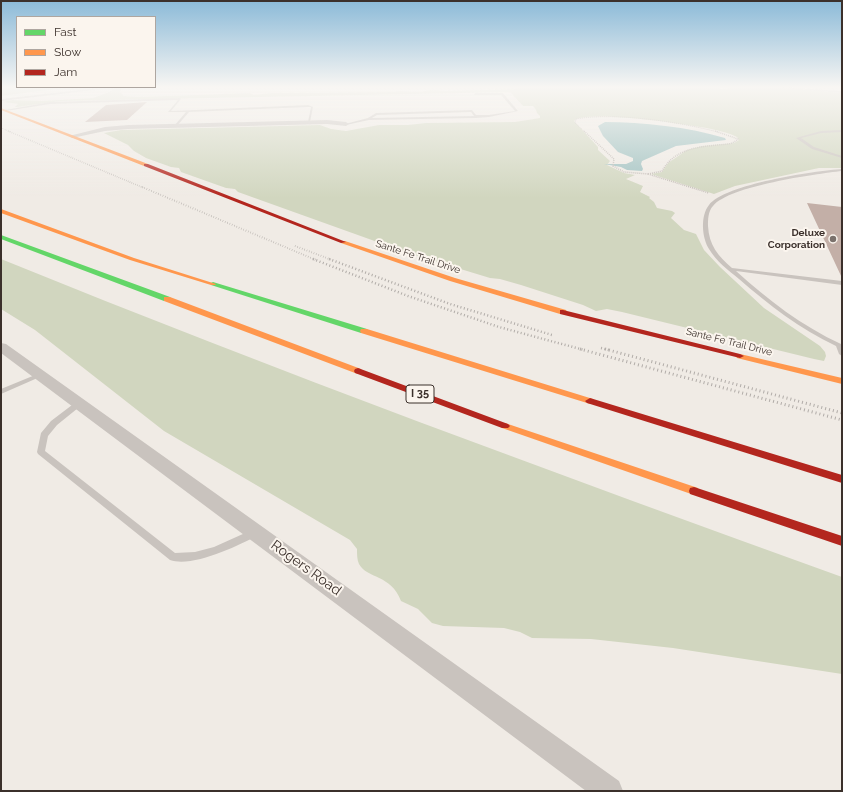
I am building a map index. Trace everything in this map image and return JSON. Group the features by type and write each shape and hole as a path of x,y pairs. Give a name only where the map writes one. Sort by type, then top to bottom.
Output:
{"main road":[{"name":"Sante Fe Trail Drive","path":"41,124 354,247 464,284 609,324 842,381"},
{"path":"1,211 140,261 842,479"},
{"name":"I 35","path":"1,237 507,427 842,541"}],"street":[{"path":"72,136 117,127 244,124"},
{"name":"Rogers Road","path":"1,347 609,791"}],"lane":[{"path":"842,131 821,132 798,138 813,148 842,157"},
{"path":"842,170 831,170 739,189 714,202 709,207 706,221 708,243 730,269 779,310 821,338 840,345 842,354"},
{"path":"730,269 842,283"},
{"path":"1,392 40,375"},
{"path":"79,404 54,423 44,435 41,452 173,557 191,558 220,549 256,532"}],"path":[{"path":"576,124 614,159 613,166 624,172 648,174 714,195"},
{"path":"648,174 662,171 669,161 690,148 734,143 738,139 729,134 712,130 667,124"}],"green space":[{"path":"577,124 598,147 598,150 610,161 607,165 624,173 635,175 626,179 643,186 640,192 650,197 649,198 654,202 657,208 675,213 671,218 684,230 696,234 704,250 764,308 820,346 825,352 826,356 824,361 622,312 607,309 596,311 583,305 521,285 500,279 490,278 408,253 238,192 235,189 226,188 181,172 179,168 171,167 146,158 134,151 128,145 104,133 121,130 320,125 331,129 346,131 379,125"},
{"path":"683,124 842,124 842,168 819,168 735,186 714,194 651,174 662,172 668,163 687,150 702,146 734,143 739,140 737,137 728,133"},
{"path":"1,259 210,342 420,422 842,577 842,674 673,648 591,639 532,638 520,632 504,628 443,626 432,623 418,609 401,601 397,592 385,581 363,569 358,562 357,549 350,540 164,431 35,330 1,309"}],"water":[{"path":"602,124 650,124 711,134 725,138 726,140 676,146 642,161 642,171 627,170 621,167 604,164 626,164 633,161 633,158 618,152 603,136 598,126"}],"building":[{"name":"Deluxe Corporation","path":"807,203 842,207 842,278"}],"railway":[{"path":"1,128 11,132"},
{"path":"8,131 144,188"},
{"path":"142,187 316,260"},
{"path":"295,246 332,260"},
{"path":"313,259 408,296 499,327 584,350"},
{"path":"329,259 450,304 552,335"},
{"path":"601,348 605,349"},
{"path":"580,349 842,420"},
{"path":"605,349 609,350"},
{"path":"605,349 842,413"}],"traffic: fast":[{"path":"1,237 167,299"},
{"path":"213,284 364,331"}],"traffic: slow":[{"path":"40,124 146,165"},
{"path":"1,211 132,259 213,284"},
{"path":"343,242 452,280 563,312"},
{"path":"167,299 358,371"},
{"path":"364,331 590,401"},
{"path":"740,356 842,381"},
{"path":"505,426 694,491"}],"traffic: jam":[{"path":"146,165 343,242"},
{"path":"563,312 740,356"},
{"path":"358,371 505,426"},
{"path":"590,401 842,479"},
{"path":"694,491 842,541"}],"place":[{"name":"Deluxe Corporation","path":"833,239"}]}
